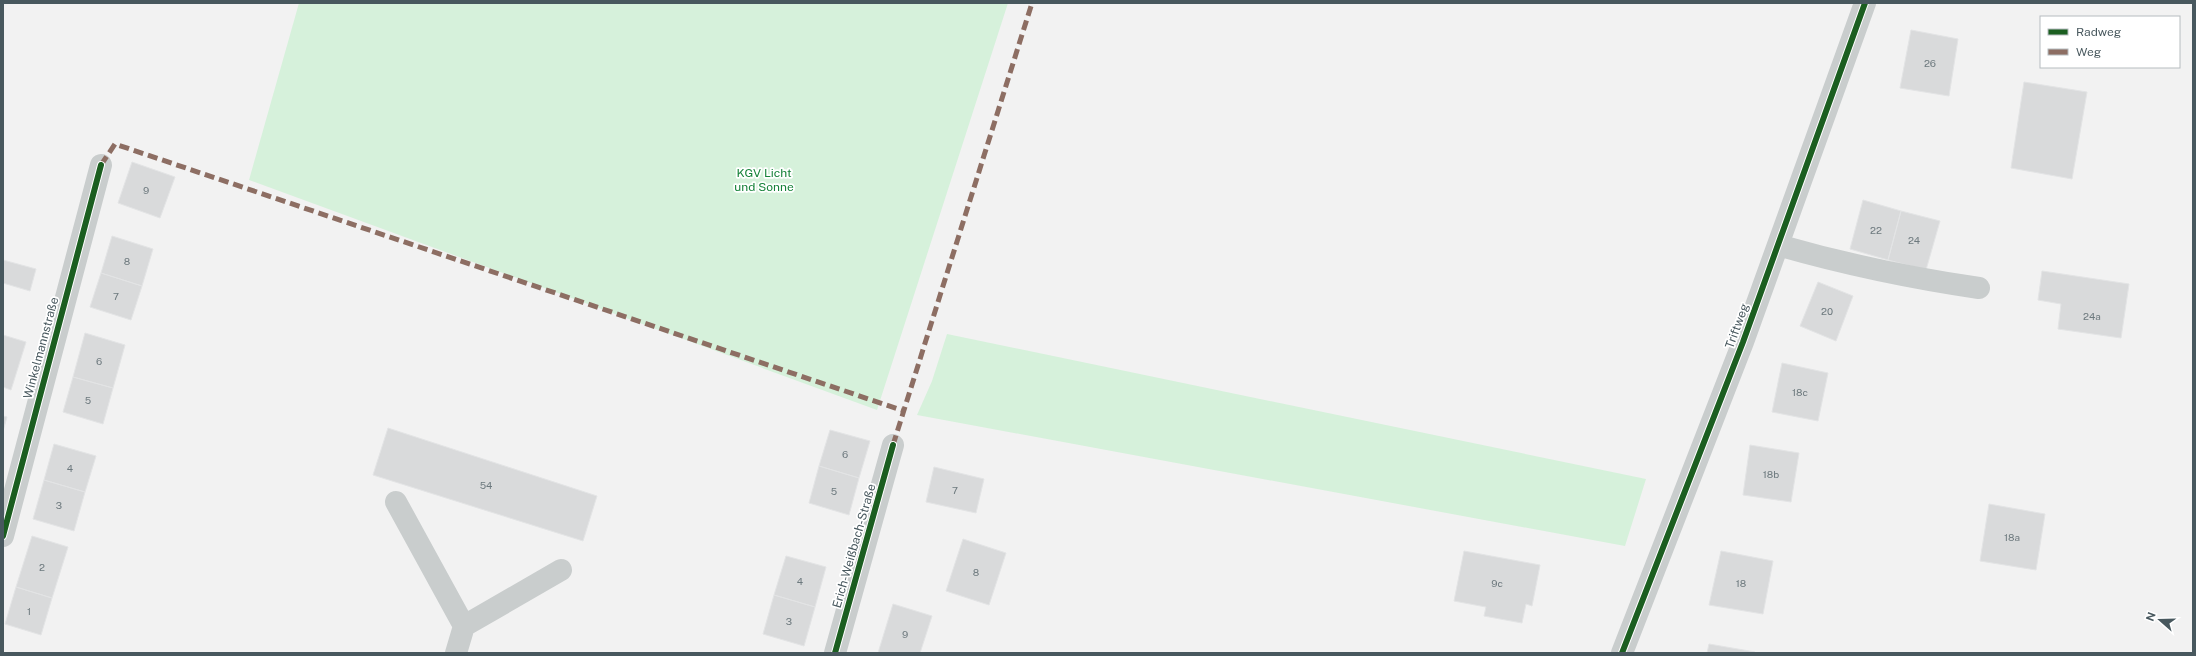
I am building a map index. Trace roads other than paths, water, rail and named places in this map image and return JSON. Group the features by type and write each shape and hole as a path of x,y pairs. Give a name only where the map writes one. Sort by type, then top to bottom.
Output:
{"street":[{"name":"Triftweg","path":"1622,653 1744,342 1865,3"},
{"name":"Winkelmannstraße","path":"3,536 101,165"},
{"path":"1778,245 1820,257 1870,268 1979,288"},
{"name":"Erich-Weißbach-Straße","path":"835,653 893,446"},
{"path":"396,502 464,626"},
{"path":"456,653 464,626 561,570"}],"park label":[{"name":"KGV Licht und Sonne","path":"764,180"}]}
